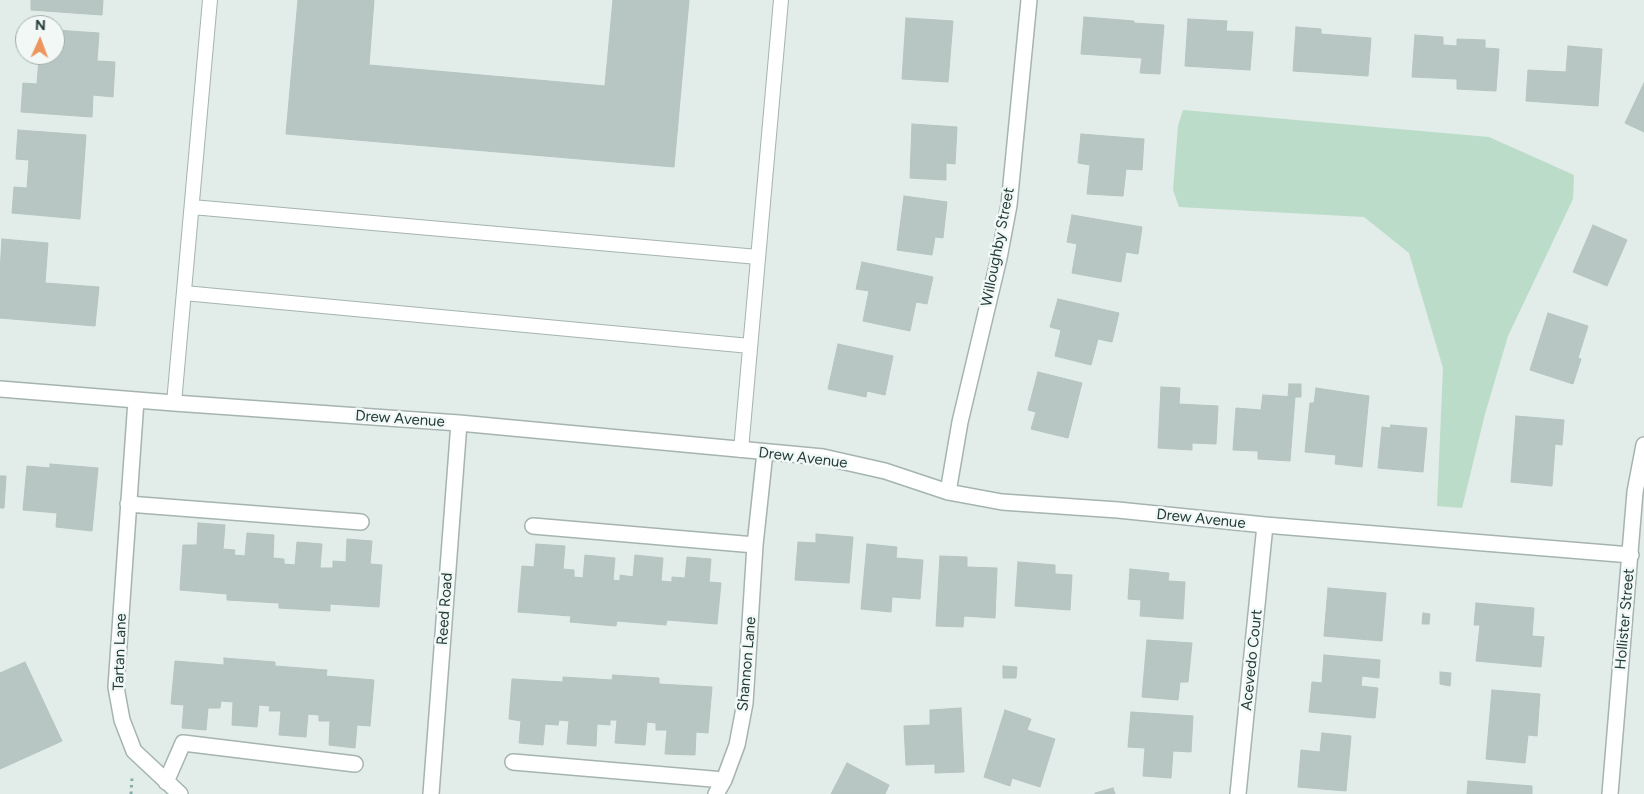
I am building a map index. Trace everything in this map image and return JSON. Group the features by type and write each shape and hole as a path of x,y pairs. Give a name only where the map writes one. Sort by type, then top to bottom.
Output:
{"street":[{"name":"Willoughby Street","path":"948,492 960,422 999,258 1009,205 1029,0"},
{"name":"Drew Avenue","path":"0,389 174,404 460,423 823,457 885,472 948,492 1002,502 1118,510 1266,525 1631,555"},
{"name":"Tartan Lane","path":"136,400 116,687 122,720 134,751 180,794"},
{"name":"Reed Road","path":"431,794 460,423"},
{"name":"Hollister Street","path":"1610,794 1635,492 1644,445"},
{"name":"Shannon Lane","path":"716,794 724,780 737,745 745,703 755,546 765,452"},
{"path":"128,504 361,522"},
{"name":"Acevedo Court","path":"1238,794 1266,525"},
{"path":"533,526 755,546"},
{"path":"166,782 183,744 355,764"},
{"path":"513,762 724,780"}],"lane":[{"path":"174,404 210,0"},
{"path":"741,450 781,0"},
{"path":"192,207 758,257"},
{"path":"184,292 750,346"}],"green space":[{"path":"1183,110 1489,137 1574,175 1573,199 1508,336 1485,414 1462,508 1437,506 1443,368 1409,253 1364,217 1179,207 1173,190 1178,126"}],"building":[{"path":"31,0 103,0 102,15 31,10"},
{"path":"298,0 374,0 369,65 605,86 613,0 689,0 674,167 286,134"},
{"path":"1084,17 1164,25 1160,74 1140,73 1142,58 1081,54"},
{"path":"906,18 953,21 948,82 902,79"},
{"path":"1188,19 1227,21 1226,31 1253,32 1250,70 1185,66"},
{"path":"1296,27 1321,29 1321,34 1371,38 1368,76 1293,71"},
{"path":"65,31 99,33 97,61 115,62 113,97 93,95 92,117 21,112 23,83 37,84 38,65 65,65"},
{"path":"1415,35 1443,37 1443,45 1457,46 1457,39 1485,40 1485,48 1499,49 1496,91 1457,89 1457,79 1412,77"},
{"path":"1568,46 1602,49 1598,106 1526,101 1528,70 1566,72"},
{"path":"1644,83 1644,132 1625,123"},
{"path":"912,124 957,127 955,164 946,163 946,180 910,178"},
{"path":"18,130 86,135 80,219 12,213 14,187 27,188 29,160 16,159"},
{"path":"1081,134 1144,139 1142,170 1126,169 1123,196 1087,194 1090,165 1078,163"},
{"path":"904,196 947,202 943,238 935,237 932,255 897,250"},
{"path":"1072,215 1142,227 1138,254 1126,252 1121,282 1072,273 1077,244 1067,242"},
{"path":"1593,225 1627,240 1607,286 1573,272"},
{"path":"2,239 48,243 45,283 99,287 95,326 0,318"},
{"path":"862,262 933,277 927,304 916,302 910,331 863,321 869,291 856,289"},
{"path":"1058,299 1119,313 1112,342 1098,339 1091,365 1055,356 1061,330 1050,327"},
{"path":"1548,313 1588,326 1578,358 1581,359 1573,384 1530,370"},
{"path":"838,344 893,356 885,395 867,391 866,397 828,389"},
{"path":"1038,372 1082,383 1068,438 1031,429 1036,412 1028,410"},
{"path":"1289,384 1301,384 1301,397 1288,397"},
{"path":"1161,387 1180,388 1179,404 1218,406 1216,444 1192,443 1192,450 1158,448"},
{"path":"1316,388 1369,396 1362,467 1335,464 1336,455 1305,452 1310,403 1314,403"},
{"path":"1263,395 1295,397 1290,461 1258,459 1258,451 1233,450 1236,408 1261,410"},
{"path":"1516,416 1564,420 1562,445 1555,444 1552,486 1511,482"},
{"path":"1391,425 1427,428 1423,472 1378,468 1382,427 1390,428"},
{"path":"50,464 98,468 92,531 56,527 57,513 23,510 27,466 50,468"},
{"path":"0,476 6,476 4,508 0,508"},
{"path":"198,523 225,525 223,549 235,550 234,555 245,556 247,533 274,535 273,558 284,559 284,564 295,565 297,542 322,544 320,568 333,568 333,561 346,562 347,539 372,541 370,564 382,565 379,607 330,604 330,611 279,608 279,603 227,600 227,594 180,590 183,545 197,545"},
{"path":"816,534 853,537 849,583 795,580 798,542 816,543"},
{"path":"536,544 565,546 563,569 574,570 574,577 583,578 585,555 615,558 613,580 620,581 620,575 633,577 635,555 663,558 661,581 672,582 672,577 685,578 687,557 711,559 709,582 721,583 717,624 667,620 666,625 617,621 616,626 570,622 571,616 518,612 522,566 534,567"},
{"path":"867,544 897,547 896,558 923,560 920,599 892,597 891,612 861,609"},
{"path":"940,556 967,557 967,567 997,568 995,618 964,616 963,627 936,626"},
{"path":"1018,562 1055,565 1055,574 1072,575 1070,610 1015,606"},
{"path":"1130,569 1169,573 1168,581 1185,582 1183,619 1140,616 1141,600 1128,599"},
{"path":"1328,588 1386,593 1382,641 1324,636"},
{"path":"1476,603 1534,608 1532,636 1544,637 1541,667 1476,661 1480,625 1474,625"},
{"path":"1423,613 1430,614 1429,624 1422,624"},
{"path":"1147,640 1192,643 1188,682 1180,682 1178,700 1142,697"},
{"path":"1324,655 1380,660 1379,678 1362,676 1361,686 1378,688 1375,718 1309,712 1312,682 1322,683"},
{"path":"224,658 275,662 275,666 327,670 326,676 374,680 370,726 357,725 355,748 329,745 330,721 319,721 319,715 308,714 306,737 279,735 281,711 269,711 270,706 259,705 257,727 232,725 233,702 221,701 220,708 208,708 206,730 182,728 184,705 171,704 175,661 224,665"},
{"path":"25,662 62,741 0,769 0,673"},
{"path":"1003,666 1017,667 1016,678 1003,678"},
{"path":"1440,672 1451,673 1450,686 1440,684"},
{"path":"613,675 659,678 659,684 712,687 708,733 696,732 695,755 665,754 667,730 656,730 656,723 647,722 645,745 615,743 617,720 610,720 610,725 597,724 596,746 567,744 569,721 559,720 558,725 545,724 543,745 519,743 521,721 509,719 512,679 563,682 563,677 612,680"},
{"path":"1492,690 1540,694 1537,736 1528,735 1525,763 1486,759"},
{"path":"961,708 964,772 935,773 935,764 906,765 904,726 930,725 930,710"},
{"path":"1005,710 1031,719 1027,730 1055,739 1040,787 1012,778 1010,786 984,777"},
{"path":"1131,712 1193,716 1191,752 1173,751 1171,778 1143,776 1145,748 1128,747"},
{"path":"1322,733 1351,736 1346,791 1298,787 1301,750 1320,752"},
{"path":"847,763 889,785 885,794 831,794"},
{"path":"1468,781 1532,786 1532,794 1467,794"},
{"path":"1113,788 1115,794 1095,794 1095,793"}]}
